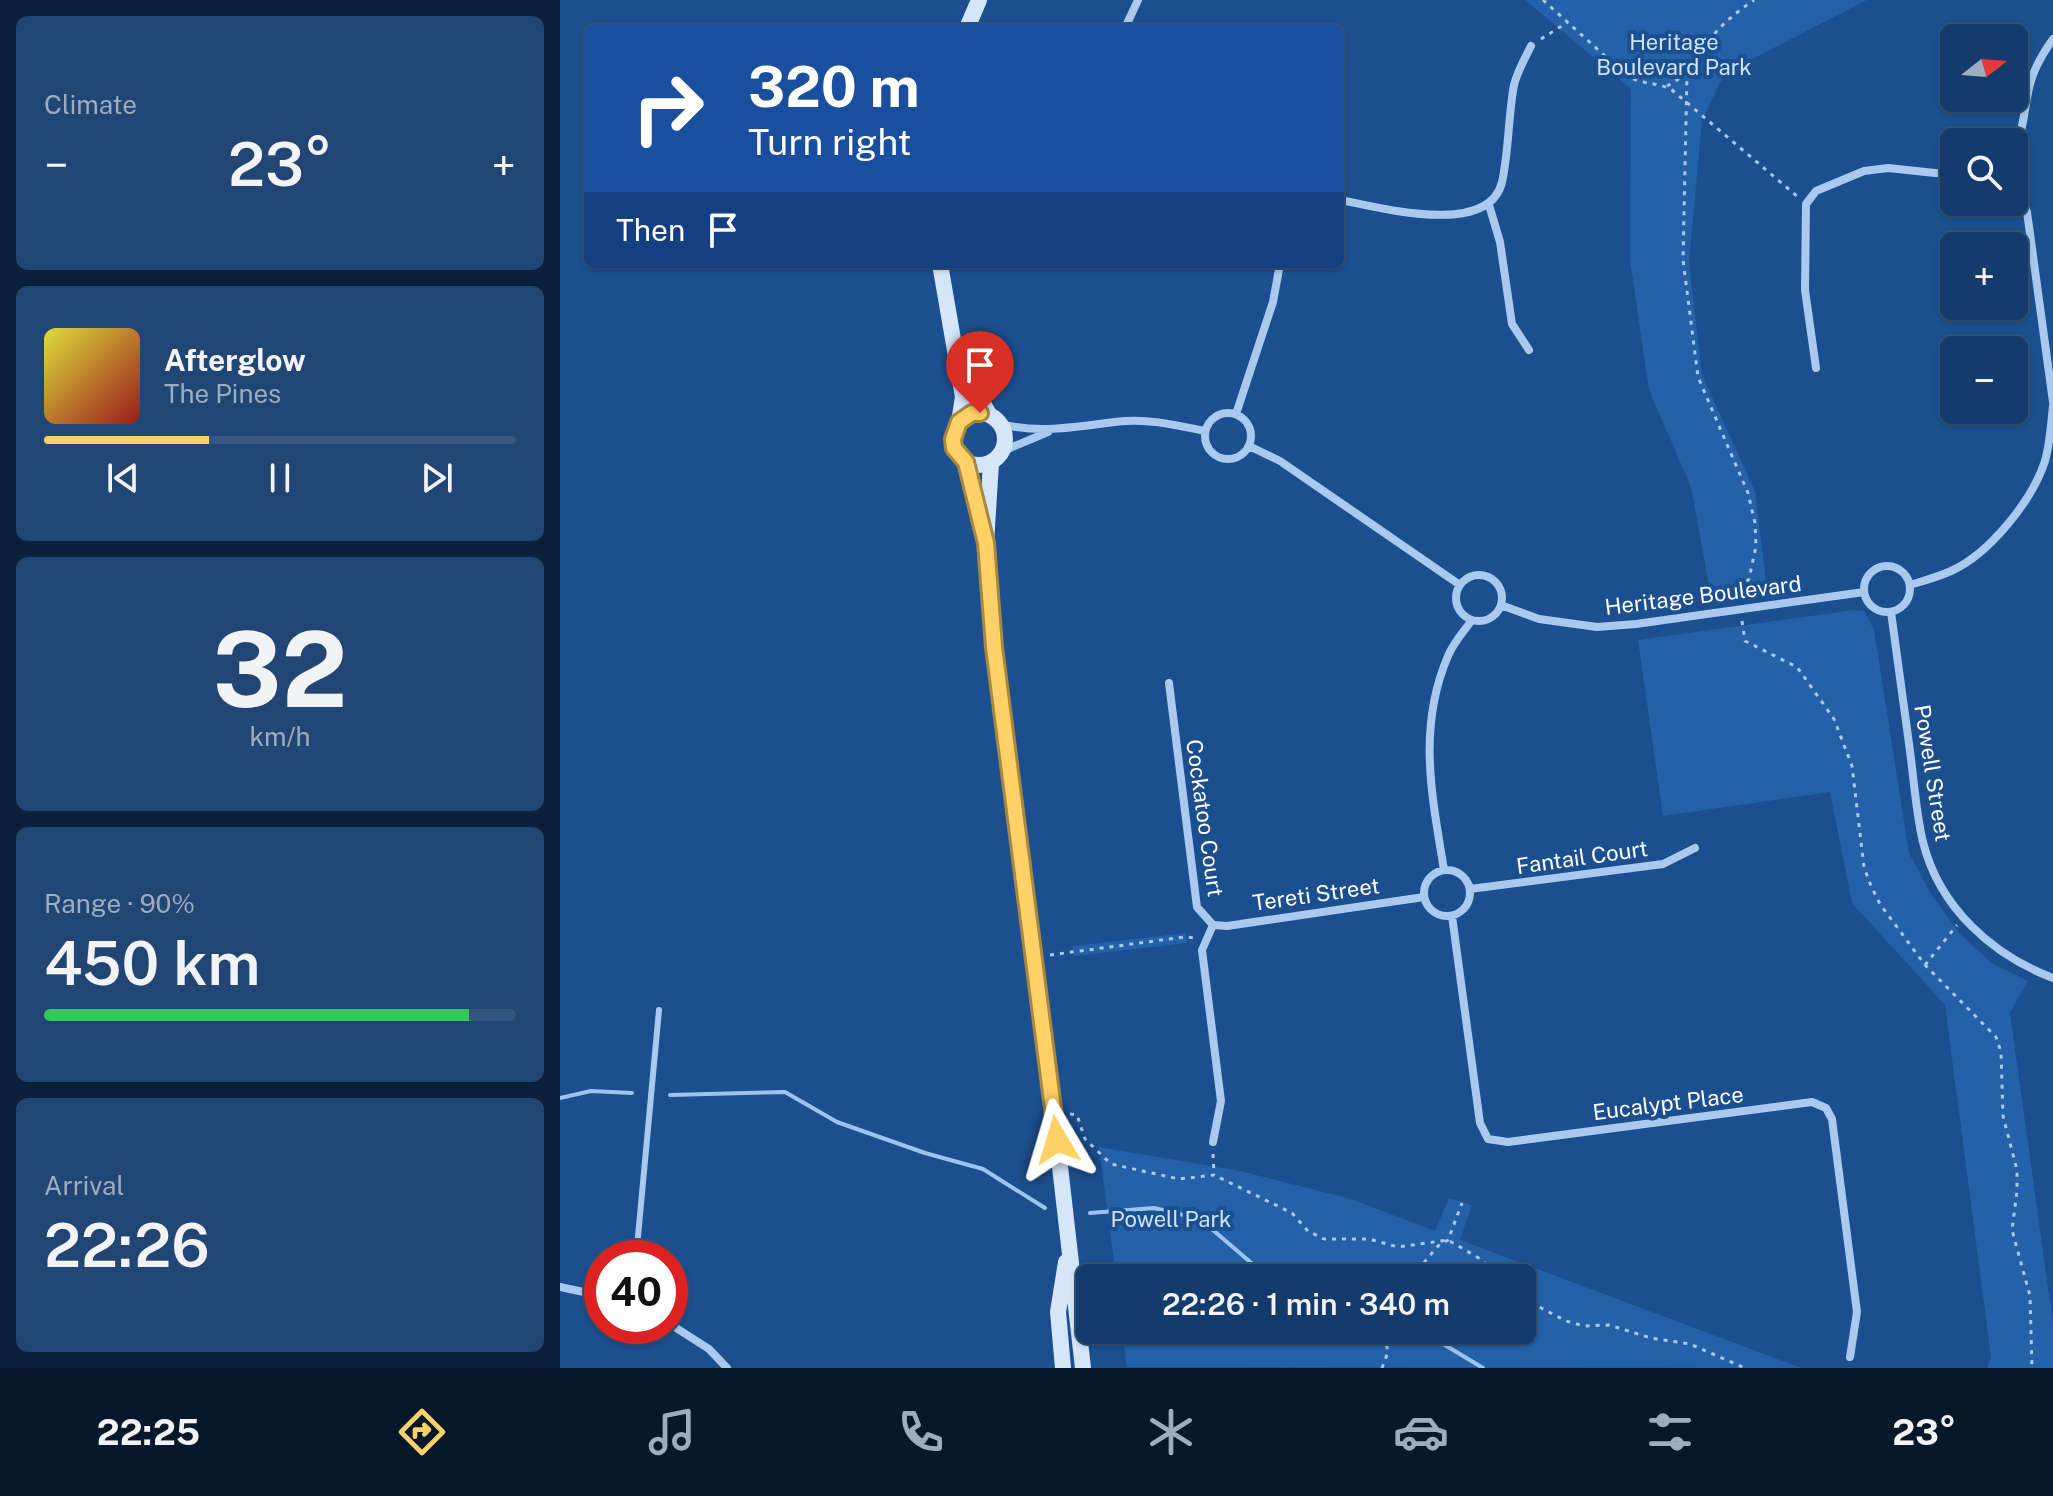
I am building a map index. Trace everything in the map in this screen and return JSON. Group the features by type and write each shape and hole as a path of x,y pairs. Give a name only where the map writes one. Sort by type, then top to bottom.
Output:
{"street":[{"path":"969,24 979,0"},
{"path":"1127,24 1138,0"},
{"path":"2021,128 2030,83 2053,39"},
{"path":"1344,201 1421,215 1474,210 1489,205 1501,184 1515,81 1531,46"},
{"path":"1816,368 1805,290 1806,204 1816,191 1864,171 1888,168 1940,174"},
{"path":"1489,205 1500,242 1512,324 1529,350"},
{"path":"1910,585 1952,571 1984,548 2029,494 2044,463 2051,435 2053,404 2028,216"},
{"path":"941,268 963,397 953,439 954,448 966,462 986,543 994,647 1083,1368"},
{"path":"1236,414 1273,302 1279,268"},
{"path":"954,350 975,394 1005,437 997,457 986,543"},
{"path":"959,422 972,413 1023,430 1052,430 1127,421 1157,422 1205,431"},
{"path":"1220,414 1236,414 1248,424 1251,432 1249,446 1239,456 1218,457 1207,446 1205,431 1220,414"},
{"path":"966,462 983,465 1052,430"},
{"path":"1249,446 1280,461 1460,585"},
{"path":"1887,566 1902,571 1910,585 1904,605 1891,612 1877,610 1866,600 1864,592 1864,584 1872,571 1887,566"},
{"path":"1477,575 1492,578 1501,591 1501,605 1493,617 1472,620 1460,611 1457,604 1460,585 1477,575"},
{"name":"Heritage Boulevard","path":"1501,605 1539,619 1597,627 1864,592"},
{"name":"Powell Street","path":"1891,612 1924,844 1934,871 1963,918 1998,951 2053,978"},
{"path":"1444,870 1434,808 1428,732 1433,699 1449,653 1472,620"},
{"name":"Cockatoo Court","path":"1169,683 1197,907 1213,925 1202,950 1221,1101 1213,1142"},
{"name":"Fantail Court","path":"1470,889 1663,864 1695,848"},
{"path":"1444,870 1462,876 1470,889 1464,910 1444,917 1431,910 1424,897 1428,881 1444,870"},
{"name":"Tereti Street","path":"1213,925 1227,926 1424,897"},
{"name":"Eucalypt Place","path":"1452,916 1480,1123 1488,1139 1508,1142 1812,1102 1826,1108 1832,1119 1857,1312 1850,1357"},
{"path":"1063,1368 1058,1312 1069,1245"},
{"path":"560,1287 584,1292"},
{"path":"688,1336 709,1349 727,1368"}],"lane":[{"path":"638,1240 659,1010"}],"path":[{"path":"1543,0 1626,75 1640,84 1667,86 1689,102 1806,204"},
{"path":"1667,86 1687,74 1723,22 1754,0"},
{"path":"1531,46 1568,22"},
{"path":"1687,74 1689,102 1683,260 1698,377 1748,493 1755,523 1756,546 1749,579 1738,591 1745,641 1785,658 1797,667 1834,719 1852,766 1864,867 1880,904 1925,965 1996,1037 2001,1052 2003,1116 2017,1170 2012,1230 2030,1296 2032,1368"},
{"path":"1925,965 1963,918"},
{"path":"1034,957 1184,937 1206,941"},
{"path":"1054,1114 1077,1115 1085,1139 1111,1164 1179,1179 1214,1175 1292,1213 1308,1231 1324,1239 1369,1239 1398,1247 1448,1240 1486,1264"},
{"path":"1213,1142 1214,1175"},
{"path":"1423,1264 1438,1246 1448,1240 1462,1203"},
{"path":"1536,1305 1566,1321 1584,1326 1609,1325 1651,1338 1690,1344 1745,1368"},
{"path":"1382,1368 1388,1352 1386,1344"}],"green space":[{"name":"Heritage Boulevard Park","path":"1525,0 1867,0 1725,73 1702,120 1689,263 1702,375 1755,491 1767,588 1738,584 1711,596 1691,487 1649,390 1630,260 1631,89"},
{"path":"1864,611 1874,630 1909,853 1931,894 1961,935 1993,964 2028,981 2010,1013 2053,1324 2053,1368 1987,1368 1991,1357 1945,1005 1852,903 1830,792 1663,816 1638,640"},
{"path":"1186,933 1187,943 1074,956 1073,946"},
{"name":"Powell Park","path":"1099,1147 1240,1171 1351,1199 1435,1231 1449,1198 1472,1205 1460,1240 1524,1264 1114,1264"},
{"name":"Powell Park","path":"1536,1269 1801,1368 1127,1367 1124,1344 1536,1344"}],"waterway":[{"path":"560,1098 591,1091 632,1093"},
{"path":"670,1095 785,1092 837,1122 925,1153 983,1169 1045,1208"},
{"path":"1090,1213 1154,1208 1200,1219 1253,1264"},
{"path":"1443,1344 1483,1368"}],"route":[{"path":"980,413 972,413 959,422 953,439 954,448 966,462 986,543 994,647 1057,1140"}]}
